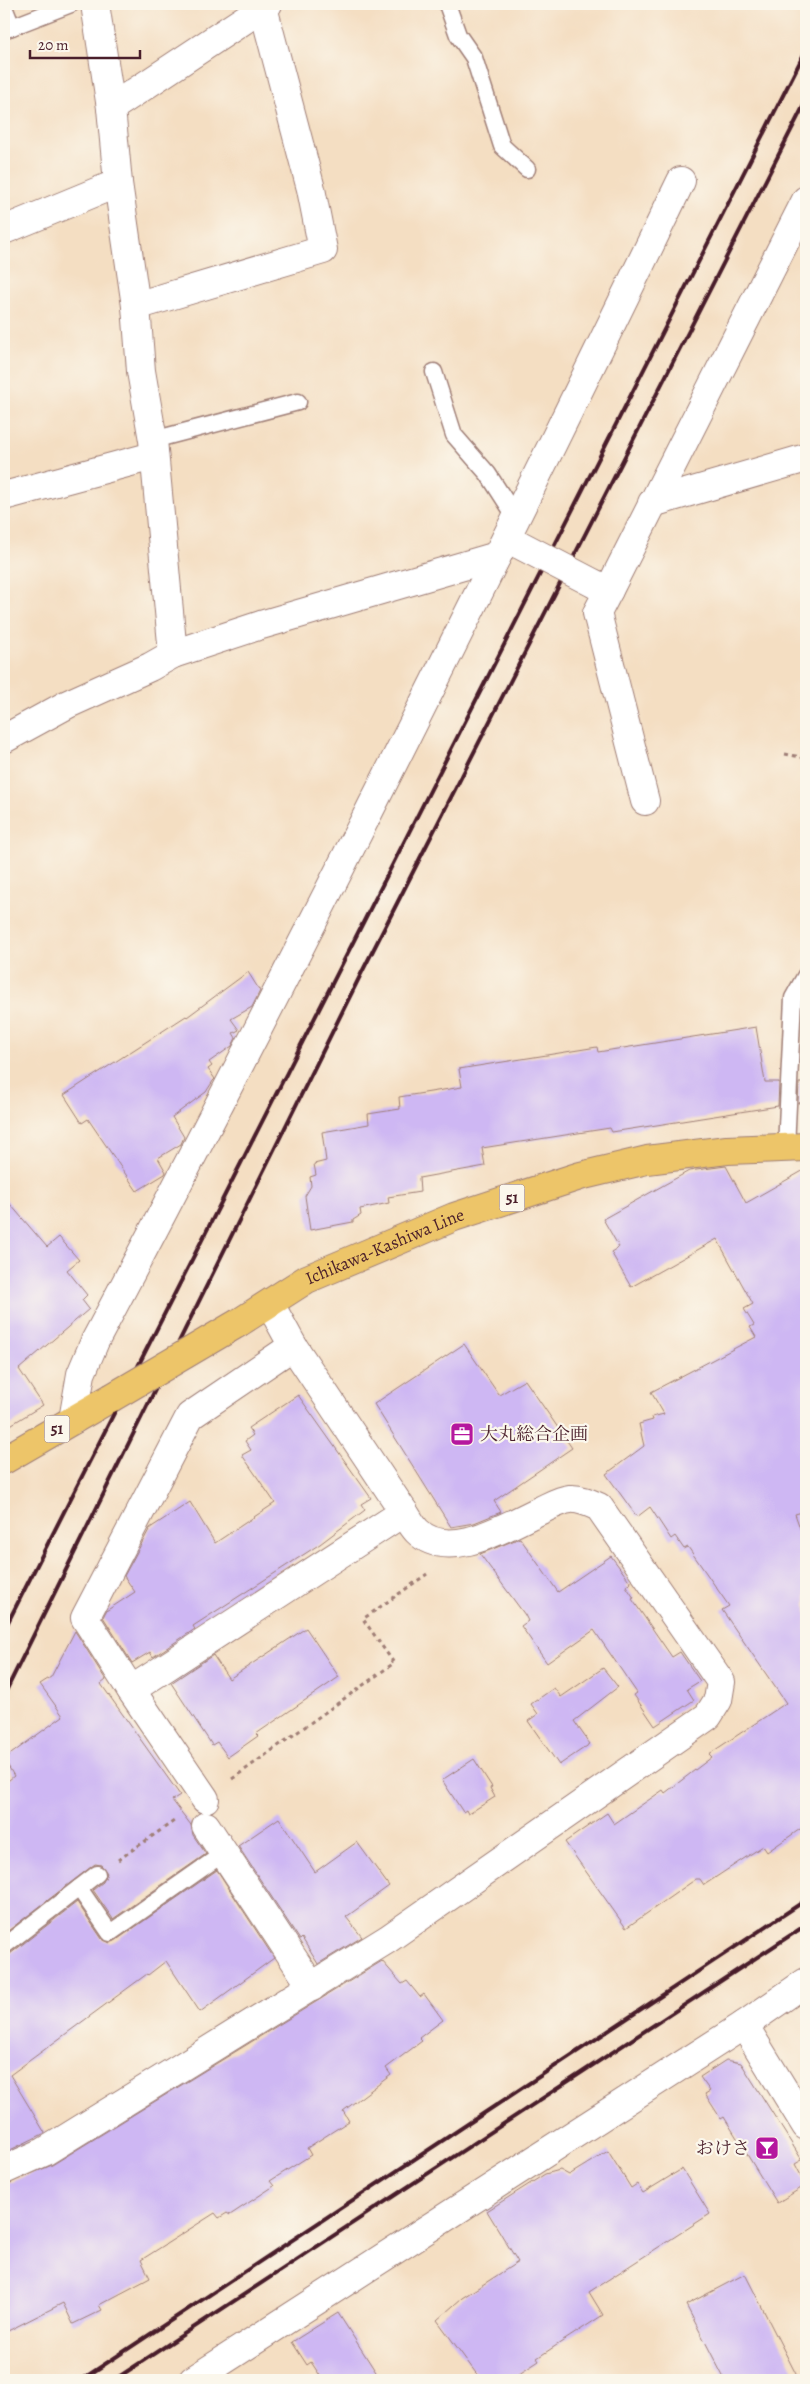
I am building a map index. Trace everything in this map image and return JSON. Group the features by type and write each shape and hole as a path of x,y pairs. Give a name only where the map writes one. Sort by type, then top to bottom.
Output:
{"main road":[{"name":"Ichikawa-Kashiwa Line","path":"4,1460 240,1322 306,1280 454,1217 580,1176 647,1160 726,1150 796,1148"}],"street":[{"path":"95,4 111,108 118,183 136,306 141,371 153,448 173,654"},
{"path":"111,108 265,5 311,189 323,250 136,306"},
{"path":"74,1420 81,1374 95,1341 270,1008 510,539 681,181"},
{"path":"4,230 118,183"},
{"path":"645,801 597,613 602,587 652,503 806,200"},
{"path":"4,496 153,448"},
{"path":"652,503 806,458"},
{"path":"4,739 68,704 150,667 173,654 510,539 602,587"},
{"path":"4,2170 44,2152 388,1939 708,1716 718,1700 721,1682 599,1507 586,1501 570,1499 460,1544 442,1544 428,1539 417,1531 292,1346 270,1304"},
{"path":"292,1346 190,1416 85,1618 206,1812 224,1853 312,1987"},
{"path":"131,1690 404,1512"},
{"path":"193,2380 744,2026 806,1982"},
{"path":"744,2026 806,2126"}],"lane":[{"path":"4,7 8,28 71,4"},
{"path":"447,4 458,35 474,58 502,146 528,169"},
{"path":"434,372 454,435 488,474 510,539"},
{"path":"153,448 298,402"},
{"path":"796,1148 793,998 806,975"},
{"path":"79,1888 110,1933 224,1853"},
{"path":"4,1946 97,1874"}],"path":[{"path":"784,754 806,758"},
{"path":"97,1874 206,1812 394,1663 363,1618 431,1571 442,1544"}],"building":[{"path":"248,972 260,991 252,1007 231,1019 239,1030 233,1033 236,1038 232,1046 209,1062 212,1066 208,1069 215,1079 206,1092 172,1117 184,1137 181,1144 158,1158 166,1172 165,1174 137,1191 88,1119 82,1123 64,1095 187,1017"},
{"path":"756,1027 765,1082 779,1082 778,1106 612,1132 610,1128 482,1148 485,1166 419,1178 420,1192 388,1197 389,1203 360,1209 361,1215 353,1220 353,1222 310,1230 305,1196 311,1186 310,1177 316,1175 314,1164 326,1161 322,1132 369,1124 368,1114 400,1109 399,1097 462,1087 459,1069 597,1047 598,1052"},
{"path":"799,1083 806,1083 806,1102 798,1103"},
{"path":"726,1166 746,1203 806,1169 806,1511 795,1514 806,1545 806,1825 767,1852 763,1846 704,1885 700,1879 696,1879 626,1928 565,1842 607,1813 614,1824 663,1790 665,1793 712,1757 709,1754 786,1703 722,1610 729,1606 688,1547 684,1549 675,1536 671,1539 650,1507 637,1517 606,1474 644,1446 639,1424 653,1420 652,1417 664,1414 651,1392 756,1337 750,1327 754,1325 744,1309 753,1304 717,1239 631,1287 611,1252 619,1247 603,1219 689,1171"},
{"path":"4,1197 47,1247 59,1237 79,1260 67,1270 87,1295 82,1300 89,1309 19,1369 43,1405 4,1429"},
{"path":"464,1344 499,1395 525,1380 572,1448 494,1501 501,1512 474,1523 451,1527 374,1404"},
{"path":"298,1395 371,1498 361,1504 365,1510 320,1544 193,1626 195,1629 153,1657 150,1652 132,1663 103,1617 106,1611 135,1592 124,1576 150,1528 190,1502 215,1543 275,1503 242,1455 251,1450 245,1441 253,1435 248,1428"},
{"path":"520,1538 558,1592 611,1556 631,1583 626,1586 634,1598 632,1599 672,1657 680,1652 700,1681 687,1689 694,1700 655,1726 634,1695 637,1693 594,1630 547,1663 521,1626 528,1621 525,1615 480,1554"},
{"path":"306,1628 339,1677 256,1734 258,1736 228,1757 217,1742 212,1745 171,1683 213,1655 229,1679"},
{"path":"75,1631 106,1680 101,1684 180,1795 172,1800 191,1825 193,1835 206,1854 113,1919 93,1890 103,1882 107,1873 101,1865 95,1864 4,1934 4,1784 14,1776 4,1759 63,1716 40,1684 51,1677"},
{"path":"603,1668 618,1687 574,1721 590,1744 559,1765 528,1721 538,1714 531,1704 554,1688 561,1697"},
{"path":"474,1759 492,1787 490,1788 495,1797 468,1814 466,1810 463,1812 442,1780"},
{"path":"279,1818 315,1872 357,1842 389,1886 346,1917 362,1937 318,1964 238,1846"},
{"path":"217,1870 274,1958 200,2012 166,1961 147,1974 10,2075 45,2133 4,2153 4,1956 10,1954 77,1902 102,1939 110,1943 115,1941"},
{"path":"382,1961 402,1984 407,1981 420,1997 424,1994 443,2020 419,2038 422,2041 386,2068 391,2075 343,2111 349,2121 307,2148 311,2155 270,2181 274,2186 230,2215 227,2213 219,2218 215,2213 141,2260 150,2278 99,2305 102,2310 73,2324 63,2303 4,2333 4,2185 52,2165"},
{"path":"726,2060 741,2063 802,2160 795,2164 806,2185 777,2203 724,2117 721,2119 705,2094 710,2091 700,2077"},
{"path":"608,2151 631,2188 637,2184 643,2193 682,2169 710,2214 589,2292 603,2315 537,2358 539,2361 510,2380 481,2380 437,2320 462,2298 518,2262 487,2211 545,2174 560,2170 569,2175"},
{"path":"745,2274 799,2380 725,2380 686,2305"},
{"path":"338,2313 381,2380 323,2380 311,2362 307,2365 292,2342"}],"railway":[{"path":"4,1630 806,50"},
{"path":"4,1695 363,970 806,101"},
{"path":"81,2380 806,1900"},
{"path":"114,2380 806,1925"}],"place":[{"name":"大丸総合企画","path":"462,1434"},
{"name":"おけさ","path":"767,2148"}]}
